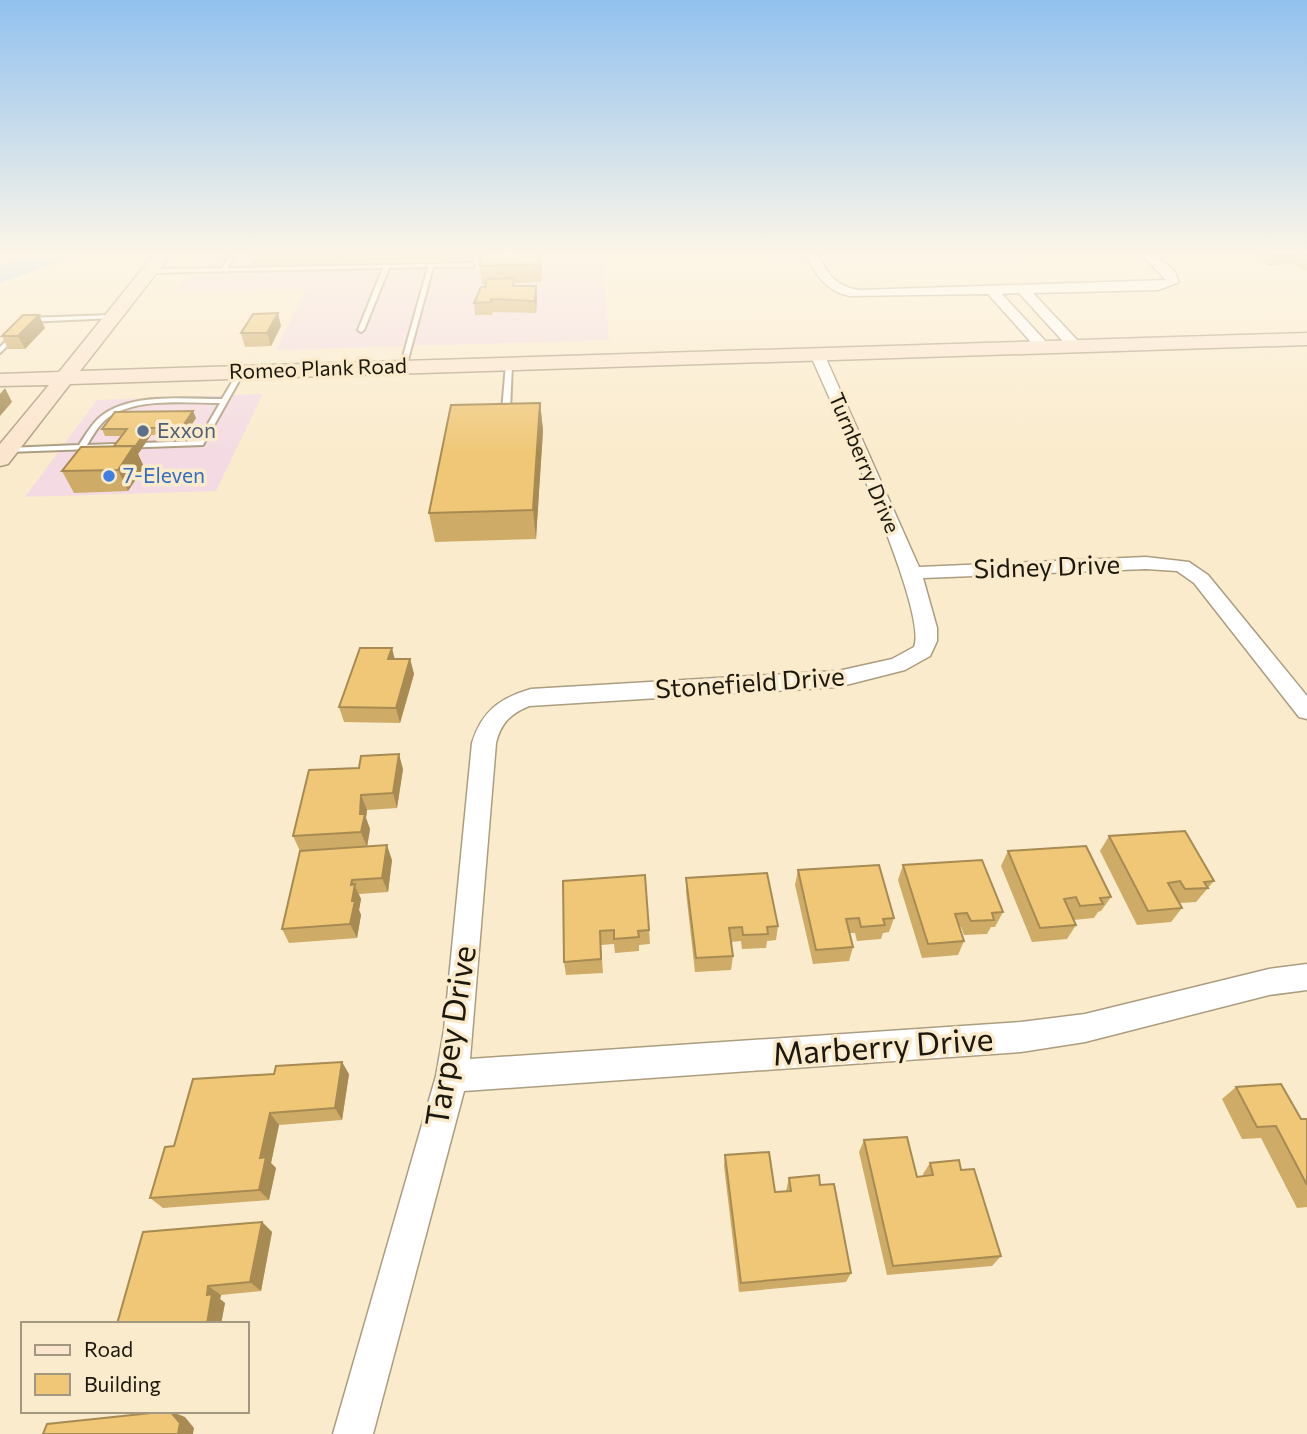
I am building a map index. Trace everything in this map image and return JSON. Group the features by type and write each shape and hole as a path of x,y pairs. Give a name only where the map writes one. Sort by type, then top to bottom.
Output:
{"main road":[{"path":"4,454 110,319"},
{"name":"Romeo Plank Road","path":"0,380 1307,339"}],"street":[{"path":"1017,319 1042,347"},
{"path":"1050,319 1075,346"},
{"name":"Turnberry Drive","path":"817,354 912,573"},
{"name":"Sidney Drive","path":"912,573 1161,562 1182,566 1201,579 1307,711"},
{"name":"Stonefield Drive","path":"497,714 508,705 531,697 799,683 838,679 897,665 923,651 927,641 924,612 912,573"},
{"name":"Tarpey Drive","path":"353,1434 452,1076 459,1030 484,743 488,728 497,714"},
{"name":"Marberry Drive","path":"452,1076 1021,1037 1085,1028 1245,988 1307,977"}],"lane":[{"path":"0,351 29,320 59,319"},
{"path":"361,330 366,319"},
{"path":"402,367 416,319"},
{"path":"506,411 509,364"},
{"path":"4,454 82,447 200,443 241,372"},
{"path":"82,447 101,419 120,408 147,403 225,401"}],"shaded area":[{"path":"291,319 607,319 609,340 276,350"},
{"path":"263,394 216,491 25,497 97,400"}],"building":[{"path":"19,319 35,319 18,336 2,336"},
{"path":"250,319 275,319 267,333 241,333"},
{"path":"540,403 533,510 429,513 451,405"},
{"path":"193,411 182,427 148,428 135,447 114,446 127,429 102,429 115,412"},
{"path":"134,446 118,470 62,471 81,447"},
{"path":"360,648 392,648 388,659 410,659 396,708 339,707"},
{"path":"399,754 393,793 361,795 360,814 365,814 361,832 293,836 309,770 359,768 361,756"},
{"path":"1185,831 1214,881 1204,882 1208,888 1185,889 1180,881 1168,883 1182,908 1148,911 1109,836"},
{"path":"387,845 382,878 352,880 351,885 355,884 352,901 355,901 350,924 282,929 300,851"},
{"path":"1086,846 1111,897 1100,898 1103,904 1080,906 1076,897 1064,899 1076,925 1040,928 1008,851"},
{"path":"982,860 1003,912 992,913 994,920 971,921 967,913 955,914 964,941 928,944 903,865"},
{"path":"879,865 894,918 883,919 885,925 861,927 859,918 846,919 853,947 816,950 798,870"},
{"path":"767,873 778,926 767,927 768,934 743,935 742,927 729,928 733,956 696,958 686,878"},
{"path":"645,875 649,930 638,931 639,937 614,939 614,930 600,931 601,959 564,962 563,881"},
{"path":"342,1062 335,1108 270,1113 260,1158 266,1157 259,1190 150,1198 165,1147 174,1146 193,1079 274,1074 276,1066"},
{"path":"1281,1084 1301,1119 1307,1119 1307,1185 1276,1126 1257,1127 1236,1087"},
{"path":"907,1137 917,1177 933,1175 930,1163 959,1160 961,1170 974,1169 1001,1256 893,1266 864,1140"},
{"path":"769,1152 775,1192 791,1191 789,1178 819,1175 820,1185 834,1184 851,1273 741,1283 725,1155"},
{"path":"262,1222 250,1282 208,1286 207,1295 212,1294 207,1322 118,1322 143,1232"},
{"path":"151,1413 172,1413 180,1423 178,1434 43,1434 47,1424"}],"place":[{"name":"Exxon","path":"143,431"},
{"name":"7-Eleven","path":"109,476"}]}
